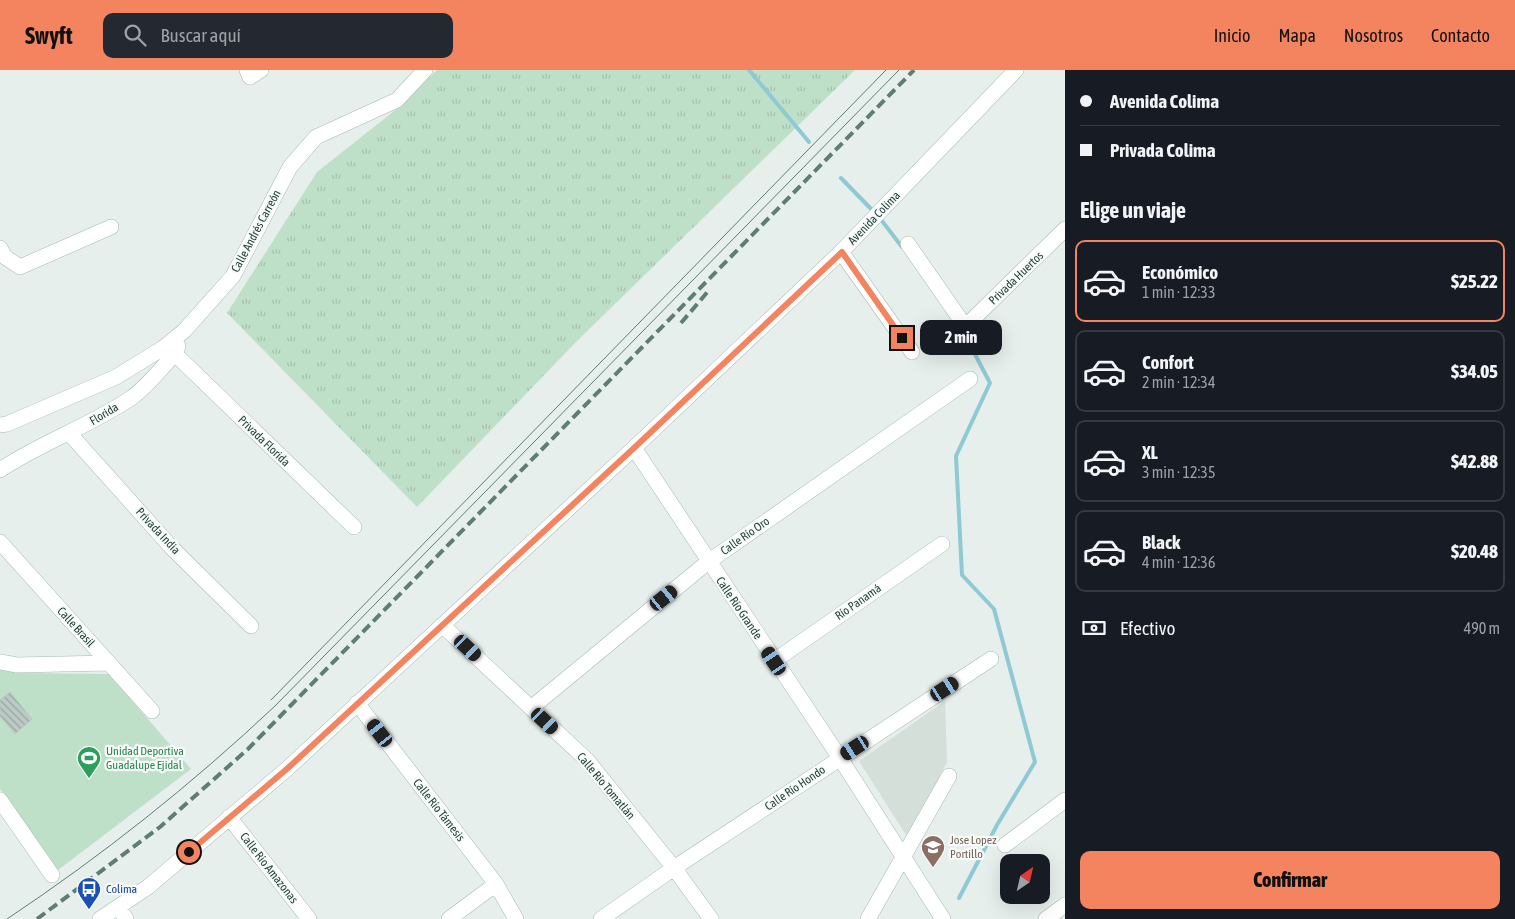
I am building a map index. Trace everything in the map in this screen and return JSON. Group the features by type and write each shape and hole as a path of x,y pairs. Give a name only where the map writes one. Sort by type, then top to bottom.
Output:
{"street":[{"path":"247,70 250,76 261,70"},
{"name":"Calle Andrés Carreón","path":"0,425 7,424 116,377 163,348 184,331 233,276 290,167 316,137 397,100 425,70"},
{"name":"Avenida Colima","path":"100,919 122,913 148,887 288,768 356,703 634,448 842,252 1016,70"},
{"path":"0,248 5,257 20,267 111,227"},
{"name":"Privada Huertos","path":"908,244 970,332 1065,229"},
{"path":"842,252 912,352"},
{"name":"Florida","path":"0,470 17,458 69,433 133,397 175,354 184,331"},
{"name":"Privada Florida","path":"175,354 354,527"},
{"name":"Calle Río Oro","path":"531,708 708,562 970,378"},
{"name":"Privada India","path":"69,433 172,548 251,626"},
{"name":"Calle Río Grande","path":"634,448 840,758 942,919"},
{"name":"Calle Brasil","path":"0,542 152,711"},
{"name":"Río Panamá","path":"774,661 942,544"},
{"name":"Calle Río Tomatlán","path":"442,625 587,760 674,868 711,919"},
{"name":"Calle Río Hondo","path":"601,919 674,868 991,659"},
{"path":"0,662 18,665 109,664"},
{"name":"Calle Río Támesis","path":"356,703 496,884 516,919"},
{"path":"868,919 949,776"},
{"path":"0,800 52,875"},
{"path":"1005,845 1065,800"},
{"name":"Calle Río Amazonas","path":"229,817 309,919"},
{"path":"449,919 496,884"},
{"path":"1046,919 1065,904"}],"shaded area":[{"path":"945,701 947,762 908,838 859,761"}],"green space":[{"path":"437,70 855,70 576,342 417,507 227,313 317,172 403,104"},
{"name":"Unidad Deportiva Guadalupe Ejidal","path":"0,670 21,673 109,674 191,769 58,870 0,789"}],"building":[{"path":"10,692 32,719 15,734 0,716 0,700"}],"waterway":[{"path":"749,70 809,142"},
{"path":"841,178 874,212"},
{"path":"879,217 902,247"},
{"path":"959,898 997,825 1035,762 994,609 962,575 956,456 990,383 968,341"}],"tram line":[{"path":"271,700 886,70"},
{"path":"7,919 78,870 146,818 211,764 275,706 899,70"}],"railway":[{"path":"37,919 160,827 248,749 914,70"},
{"path":"681,323 710,289"}],"place":[{"name":"Unidad Deportiva Guadalupe Ejidal","path":"89,779"},
{"name":"Jose Lopez Portillo","path":"933,868"},
{"name":"Colima","path":"89,910"}],"route":[{"path":"189,852 288,768 356,703 634,448 842,252 902,338"}]}
